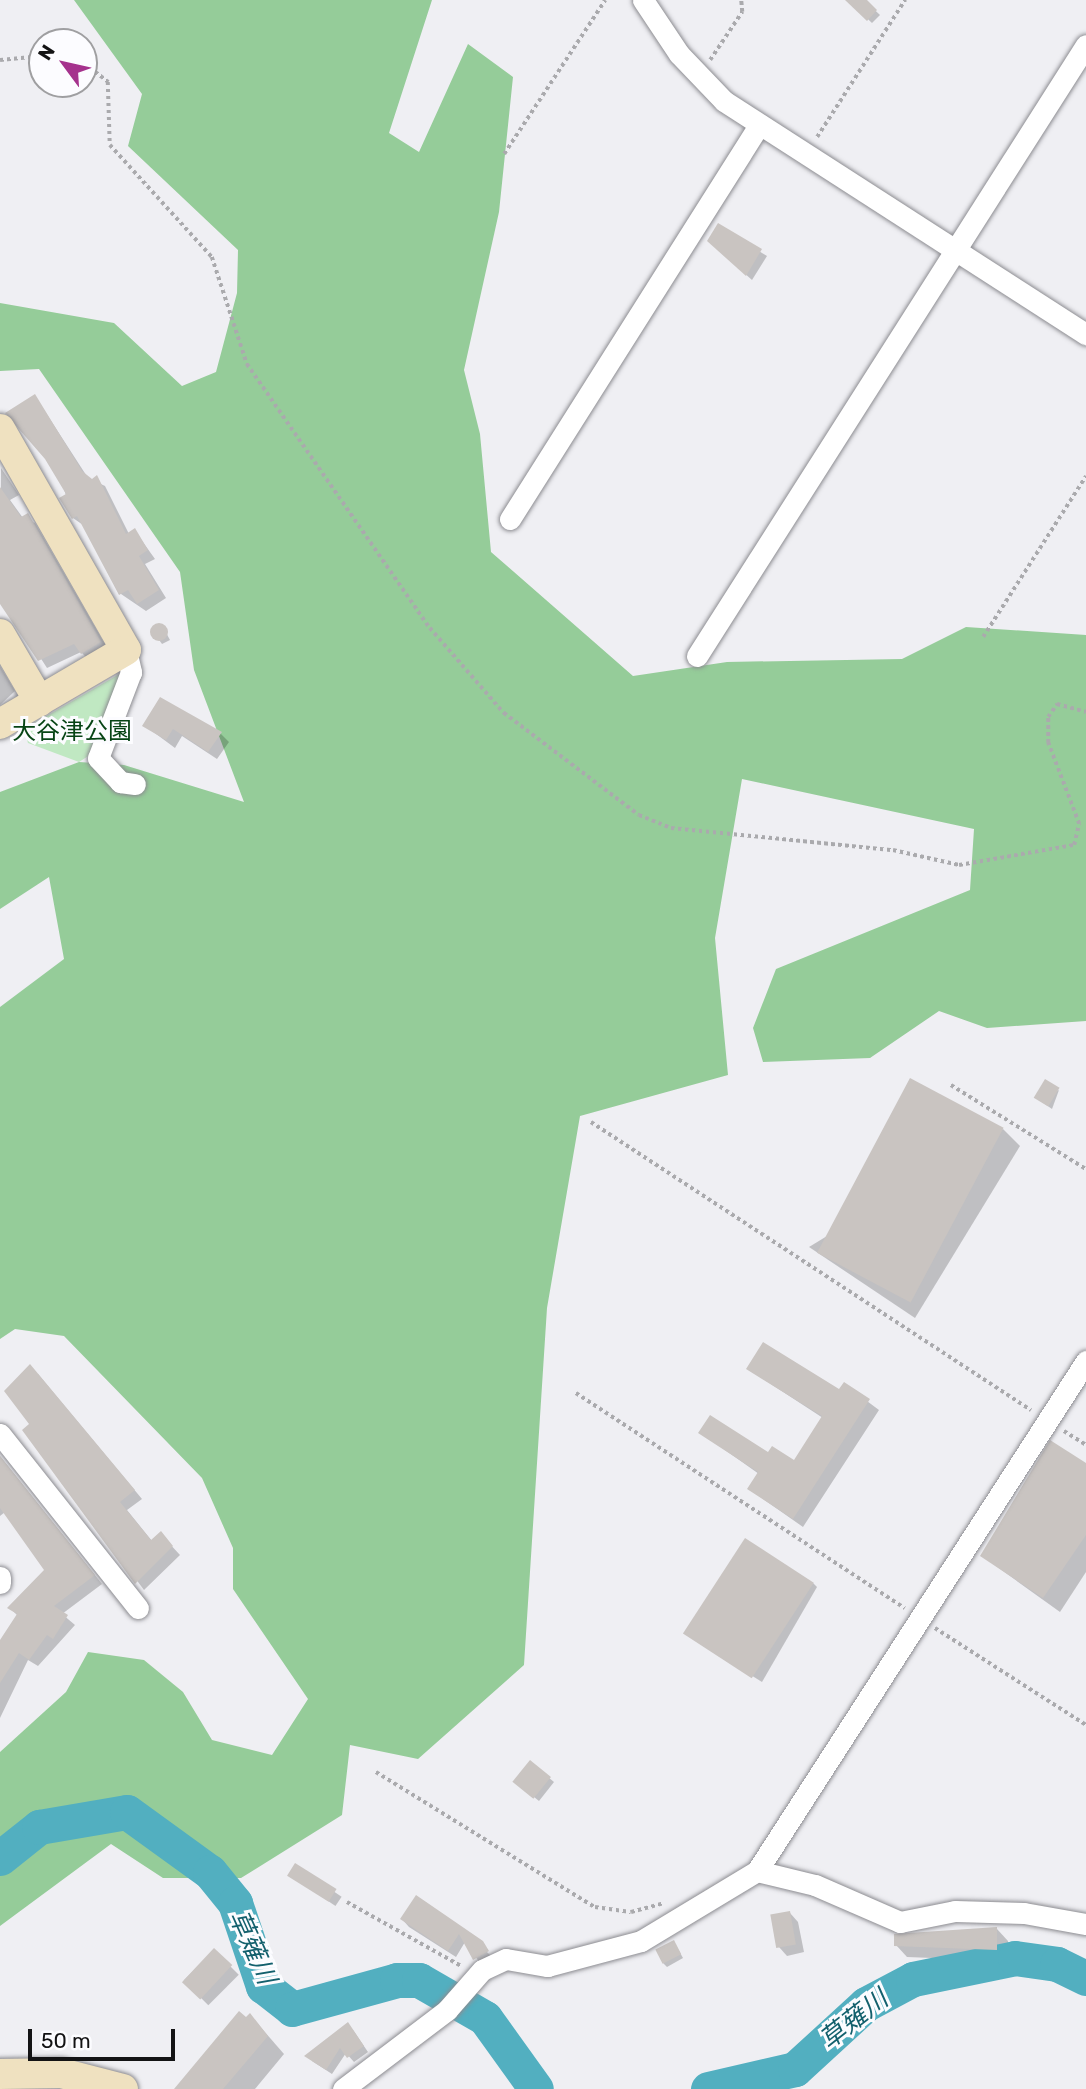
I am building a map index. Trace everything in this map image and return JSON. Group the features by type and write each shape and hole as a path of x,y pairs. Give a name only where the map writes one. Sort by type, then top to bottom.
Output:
{"street":[{"path":"643,0 699,76 761,124 1086,334"},
{"path":"696,656 1086,45"},
{"path":"510,520 761,124"},
{"path":"0,429 126,650 131,672 98,758 113,777 135,784"},
{"path":"0,634 38,701"},
{"path":"0,724 126,650"},
{"path":"343,2089 447,2010 478,1975 506,1959 547,1966 619,1948 757,1871 1086,1361"},
{"path":"0,1434 138,1608"},
{"path":"0,1577 0,1583"},
{"path":"757,1871 815,1885 900,1922 955,1911 1024,1913 1086,1924"},
{"path":"0,2089 0,2074 61,2073 123,2089"}],"path":[{"path":"504,154 605,0"},
{"path":"699,76 741,12 741,0"},
{"path":"806,153 905,0"},
{"path":"0,60 28,57"},
{"path":"98,74 108,82 110,145 212,257 237,347 265,384 430,628 504,713 639,815 660,824 822,848 893,850 959,865 1073,845 1079,824 1048,743 1048,717 1057,704 1086,712"},
{"path":"984,637 1086,476"},
{"path":"951,1085 1086,1169"},
{"path":"591,1122 1086,1445"},
{"path":"576,1393 1086,1725"},
{"path":"376,1772 595,1907 631,1912 673,1902 689,1911"},
{"path":"347,1902 478,1975"}],"green space":[{"path":"74,0 432,0 389,133 419,152 468,44 513,77 499,212 464,370 480,434 491,552 633,676 727,662 902,659 966,627 1086,635 1086,1021 987,1028 939,1011 870,1058 763,1062 753,1028 776,969 970,890 974,829 742,779 715,938 728,1075 580,1116 547,1308 524,1665 418,1759 350,1745 342,1815 241,1878 163,1878 111,1844 0,1926 0,1752 66,1692 88,1652 144,1660 183,1692 212,1740 272,1755 308,1699 233,1589 233,1548 202,1478 64,1336 15,1329 0,1339 0,1007 64,959 49,877 0,909 0,792 79,762 124,765 244,802 194,670 180,572 39,369 0,371 0,303 114,323 182,386 216,372 237,293 238,250 128,146 142,94 98,33 98,28 94,28"},
{"name":"大谷津公園","path":"121,673 93,753 79,762 28,743 24,729"}],"building":[{"path":"845,0 867,0 877,10 867,21"},
{"path":"718,223 762,249 746,276 707,241"},
{"path":"35,394 82,471 92,479 97,475 126,534 135,528 148,550 139,556 159,590 137,604 128,590 119,595 77,516 72,519 59,498 66,494 45,459 5,413"},
{"path":"0,487 21,517 28,513 101,642 81,654 74,644 38,661 0,604"},
{"path":"155,623 163,623 168,632 166,639 155,641 150,636 150,628"},
{"path":"160,697 222,732 208,752 173,729 166,740 142,726"},
{"path":"910,1078 1004,1128 911,1303 817,1253"},
{"path":"1045,1079 1060,1088 1048,1107 1034,1098"},
{"path":"763,1342 839,1389 844,1382 870,1399 793,1519 747,1489 758,1472 698,1433 710,1415 768,1452 772,1446 794,1460 822,1416 746,1369"},
{"path":"30,1364 135,1490 120,1502 151,1540 161,1531 173,1546 135,1584 22,1430 29,1424 4,1391"},
{"path":"1050,1440 1086,1463 1086,1535 1043,1598 980,1556"},
{"path":"0,1456 95,1575 54,1606 68,1615 53,1639 47,1635 29,1660 19,1653 0,1683 0,1640 17,1614 7,1608 44,1570 0,1508"},
{"path":"745,1538 814,1583 752,1678 683,1634"},
{"path":"530,1760 551,1777 533,1799 512,1782"},
{"path":"295,1863 337,1889 329,1902 287,1876"},
{"path":"416,1895 483,1941 489,1951 473,1960 459,1934 448,1951 400,1919"},
{"path":"790,1911 796,1944 776,1948 770,1914"},
{"path":"997,1927 997,1950 894,1946 894,1934"},
{"path":"674,1940 681,1954 663,1964 655,1950"},
{"path":"214,1948 232,1965 200,1999 182,1982"},
{"path":"239,2011 246,2017 250,2013 268,2036 223,2089 174,2089"},
{"path":"348,2022 364,2046 347,2058 340,2048 326,2070 304,2056"}],"waterway":[{"name":"草薙川","path":"0,1858 39,1827 127,1812 210,1872 235,1903 263,1986 292,2009 397,1980 419,1980 485,2018 536,2089"},
{"name":"草薙川","path":"708,2089 795,2069 866,2004 913,1979 1015,1958 1057,1964 1086,1978"}]}
